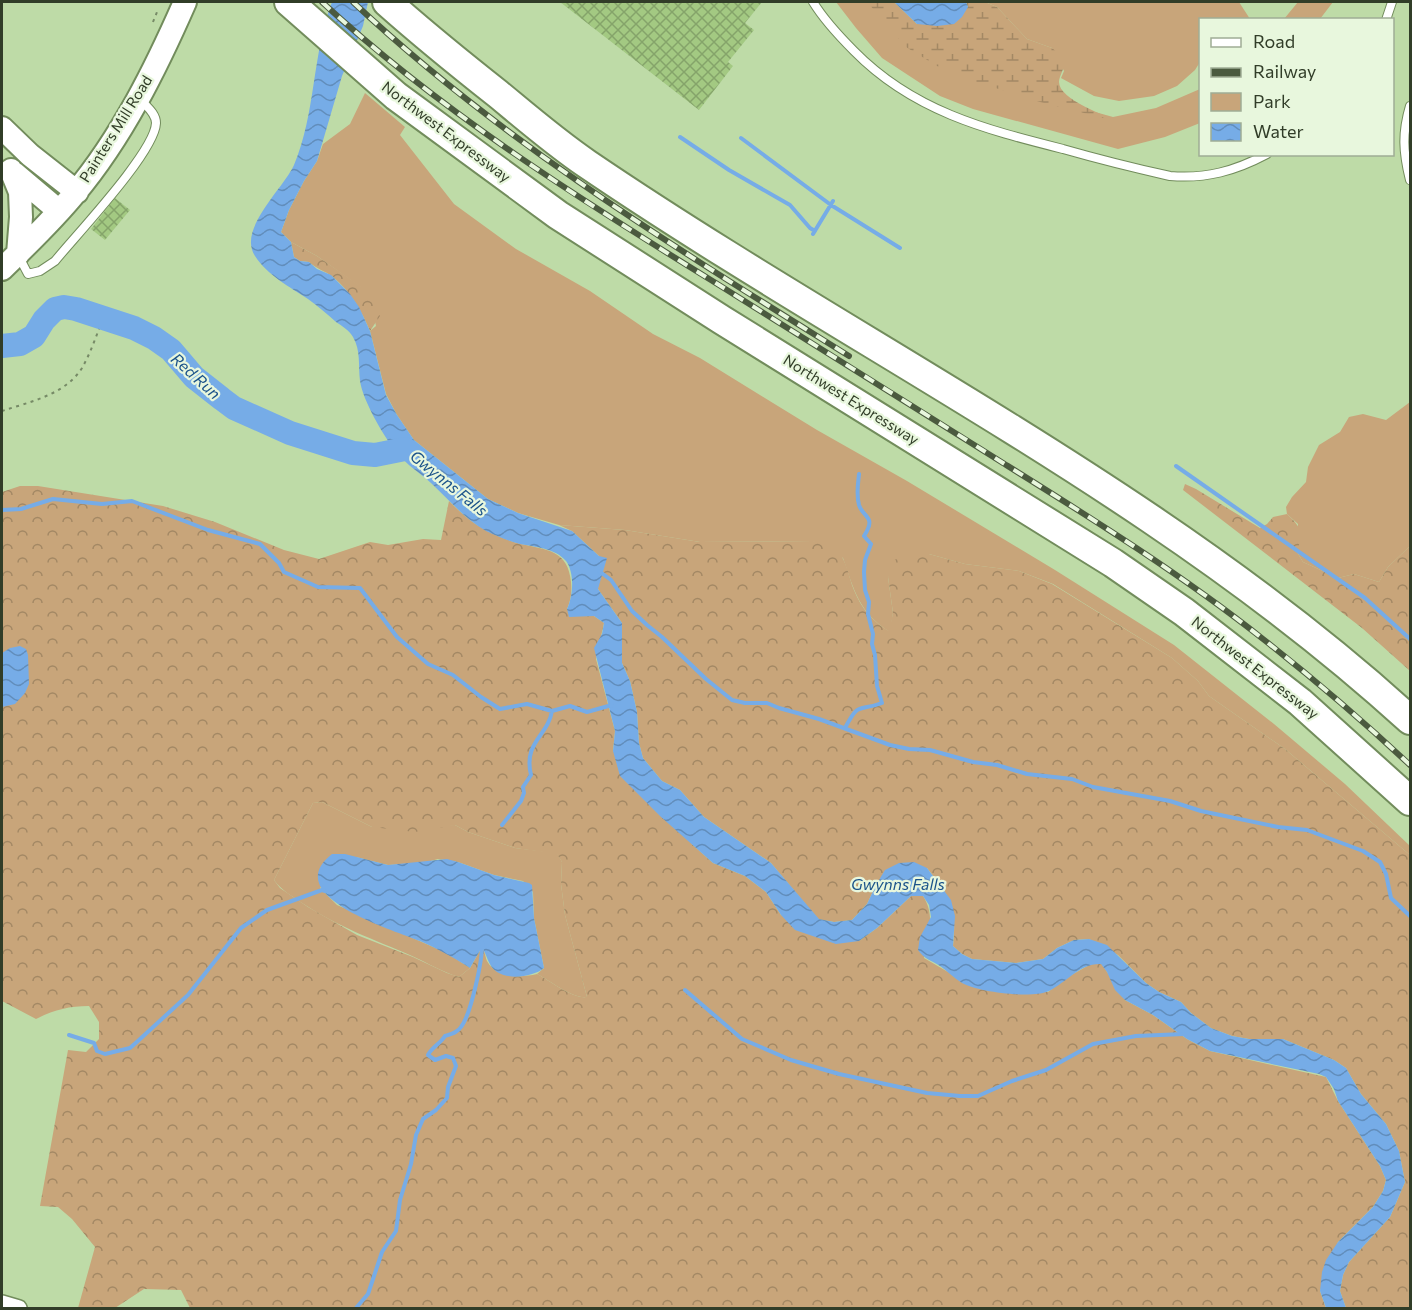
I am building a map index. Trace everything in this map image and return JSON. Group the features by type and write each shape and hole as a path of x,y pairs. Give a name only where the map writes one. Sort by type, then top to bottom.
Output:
{"highway":[{"name":"Northwest Expressway","path":"289,2 396,96 558,214 722,320 1113,563 1254,665 1350,745 1410,801"},
{"path":"387,2 416,14 526,117 585,163 1146,514 1282,611 1340,657 1410,720"}],"main road":[{"name":"Painters Mill Road","path":"10,261 59,212 110,145 156,65 185,2"},
{"path":"2,128 30,155 76,192"},
{"path":"6,166 20,192 21,217 10,261"},
{"path":"6,166 59,212"}],"street":[{"path":"2,1303 19,1308"}],"lane":[{"path":"813,2 840,37 887,81 920,102 967,123 1009,136 1170,176 1189,177 1227,172 1263,156"},
{"path":"1387,18 1392,2"},
{"path":"10,261 28,274 40,271 55,261 133,168 151,139 156,122 153,114 138,97"},
{"path":"1410,106 1404,124 1404,144 1410,180"}],"path":[{"path":"153,22 158,12"},
{"path":"2,411 52,394 68,383 81,370 99,329"}],"green space":[{"path":"836,2 883,2 991,83 1113,117 1156,108 1199,89 1199,123 1165,137 1118,149 973,109 940,96 882,58"},
{"path":"867,2 894,2 917,24 968,7 966,2 985,2 997,7 1027,39 1052,48 1066,60 1059,82 1061,89 1067,95 1120,122 1040,102 973,81 937,66 906,47"},
{"path":"985,2 1239,2 1249,18 1199,18 1199,64 1195,70 1177,86 1154,96 1119,101 1094,96 1061,78 1064,71 1052,48 1027,39 997,7"},
{"path":"1298,2 1333,2 1321,18 1285,18"},
{"path":"365,93 405,127 400,135 454,204 516,249 590,291 653,334 700,358 817,430 907,481 1174,645 1345,784 1410,846 1410,855 1285,749 1209,696 1198,681 1172,658 1053,584 1019,571 965,564 929,554 888,577 893,613 890,632 864,609 843,558 813,541 700,542 625,530 559,525 518,513 488,499 414,440 397,415 386,394 370,331 376,326 369,293 317,256 291,242 281,232 289,210 317,161 323,144 350,124"},
{"path":"291,242 317,256 369,292 378,306 380,316 370,331 359,309 345,289 330,275 309,262 300,261 294,257"},
{"path":"1410,402 1410,546 1388,567 1379,582 1354,574 1338,578 1303,562 1297,552 1298,524 1287,514 1286,507 1306,482 1308,467 1319,445 1340,432 1349,417 1363,414 1386,420"},
{"path":"1185,484 1260,528 1273,517 1287,514 1300,531 1297,552 1303,562 1338,578 1354,574 1379,582 1388,567 1410,546 1410,671 1362,628 1183,490"},
{"path":"20,486 38,486 163,506 215,522 284,550 319,559 370,542 388,545 423,539 441,540 449,501 471,521 494,534 555,553 566,563 569,571 571,593 567,609 594,616 604,623 596,659 615,731 613,751 693,845 713,863 745,876 766,892 781,915 859,941 877,928 911,896 923,896 930,919 924,958 948,972 1048,992 1066,978 1091,964 1102,964 1125,1000 1210,1051 1326,1077 1338,1101 1380,1166 1386,1180 1383,1191 1373,1207 1338,1242 1320,1291 1326,1308 190,1308 181,1290 144,1289 115,1308 78,1308 95,1247 72,1219 58,1207 40,1206 68,1050 86,1052 99,1039 99,1022 89,1006 62,1009 36,1019 2,1001 2,492","holes":["322,802 372,827 415,832 455,825 468,832 515,848 557,854 562,862 561,884 565,915 587,997 568,992 537,974 523,976 502,974 491,967 482,947 470,968 459,977 447,973 357,935 308,907 280,888 274,880 313,803"]},
{"path":"559,525 625,530 700,542 813,541 827,543 836,549 843,559 854,590 864,609 889,631 893,613 888,577 894,560 911,554 929,554 965,564 1019,571 1052,584 1172,658 1198,681 1209,696 1285,749 1410,855 1410,1308 1346,1308 1340,1291 1343,1275 1349,1262 1390,1217 1405,1182 1399,1151 1386,1124 1361,1094 1346,1068 1334,1060 1283,1039 1249,1039 1232,1036 1211,1028 1181,1002 1146,983 1118,955 1089,939 1074,940 1057,948 1043,959 1016,963 972,959 953,946 954,922 951,904 942,887 927,868 876,885 867,904 852,920 834,922 818,919 771,863 704,817 680,790 662,781 643,758 639,743 637,712 630,681 622,663 622,623 598,589 599,556 572,531"},
{"path":"322,802 372,827 455,825 468,832 515,848 557,853 562,862 561,884 565,915 587,997 568,992 537,974 544,968 534,918 533,892 523,881 494,875 458,862 438,859 423,863 388,865 356,857 320,888 337,905 447,953 470,968 459,977 342,926 287,893 274,880 313,803"}],"water":[{"name":"Gwynns Falls","path":"332,2 368,2 363,26 342,76 317,161 289,210 281,232 291,242 294,257 300,261 309,262 317,269 331,275 359,307 370,331 386,395 414,440 488,499 518,513 572,531 599,556 607,558 598,589 622,623 622,663 630,681 637,712 639,743 643,758 662,781 680,790 704,817 771,863 819,919 834,922 852,920 867,904 885,870 899,863 914,862 927,868 951,900 955,916 953,946 972,959 1016,963 1043,959 1057,948 1074,940 1089,939 1107,945 1146,983 1181,1002 1211,1028 1232,1036 1249,1039 1283,1039 1334,1060 1346,1068 1361,1094 1386,1124 1399,1151 1405,1182 1390,1217 1349,1262 1343,1275 1340,1291 1346,1308 1326,1308 1320,1291 1322,1272 1326,1260 1338,1242 1373,1207 1383,1191 1386,1180 1380,1166 1338,1101 1326,1077 1210,1051 1125,1000 1115,990 1101,964 1087,967 1049,991 1041,993 1005,993 962,983 918,950 920,937 931,917 929,905 923,896 911,896 877,928 859,941 836,944 795,930 781,915 766,892 745,876 713,863 661,817 620,776 613,751 615,731 594,648 602,634 604,623 594,616 569,617 567,609 572,592 572,578 566,561 551,551 516,543 486,531 464,515 409,465 380,428 365,398 360,381 356,342 351,335 312,302 272,275 255,256 251,245 257,221 289,174 301,145 321,42"},
{"path":"894,2 966,2 968,7 954,24 937,26 917,24"},
{"path":"20,646 26,649 28,655 29,684 25,693 15,704 2,707 2,653"},
{"path":"332,854 345,854 388,865 447,859 494,875 529,883 532,885 534,918 544,968 534,974 521,976 502,974 492,967 482,947 470,968 427,944 366,920 329,897 319,884 319,869"}],"building":[{"path":"560,2 762,2 745,23 754,30 728,62 733,66 699,110"},
{"path":"115,198 130,210 105,240 91,229"}],"waterway":[{"path":"680,137 729,170 790,205 815,231"},
{"path":"741,138 831,205 900,248"},
{"path":"813,234 833,201"},
{"name":"Red Run","path":"2,346 20,344 34,336 44,320 55,309 64,307 76,309 134,328 154,338 171,350 194,377 234,408 290,433 353,453 375,455 405,449"},
{"path":"1176,466 1365,598 1410,639"},
{"path":"845,728 857,711 882,703 877,686 873,634 865,590 865,560 871,544 864,536 869,521 858,501 859,474"},
{"path":"2,510 21,509 53,499 102,504 132,501 208,530 260,544 279,563 284,572 318,587 360,588 397,637 428,664 453,675 500,709 527,704 552,711 570,706 587,712 612,705"},
{"path":"599,571 611,580 632,611 732,700 745,703 767,703 890,745 930,750 1027,774 1072,779 1093,787 1170,801 1201,811 1278,827 1307,830 1363,851 1380,862 1386,874 1391,898 1410,916"},
{"path":"502,825 521,801 524,793 523,787 531,775 530,755 550,720 552,711"},
{"path":"69,1035 94,1043 97,1051 105,1054 130,1048 188,995 241,928 267,910 322,890 325,891"},
{"path":"356,1308 368,1294 382,1252 396,1231 400,1200 411,1164 416,1135 423,1119 447,1098 448,1087 456,1066 453,1058 446,1056 435,1060 428,1055 445,1036 459,1029 465,1020 476,986 482,942"},
{"path":"685,990 742,1039 791,1060 839,1074 927,1093 960,1096 978,1096 1012,1081 1046,1070 1093,1044 1136,1036 1184,1034"}],"railway":[{"path":"322,2 415,81 513,153 667,253 1135,547 1200,592 1301,669 1410,765"},
{"path":"353,2 410,53 530,147 719,275 849,356"}]}
